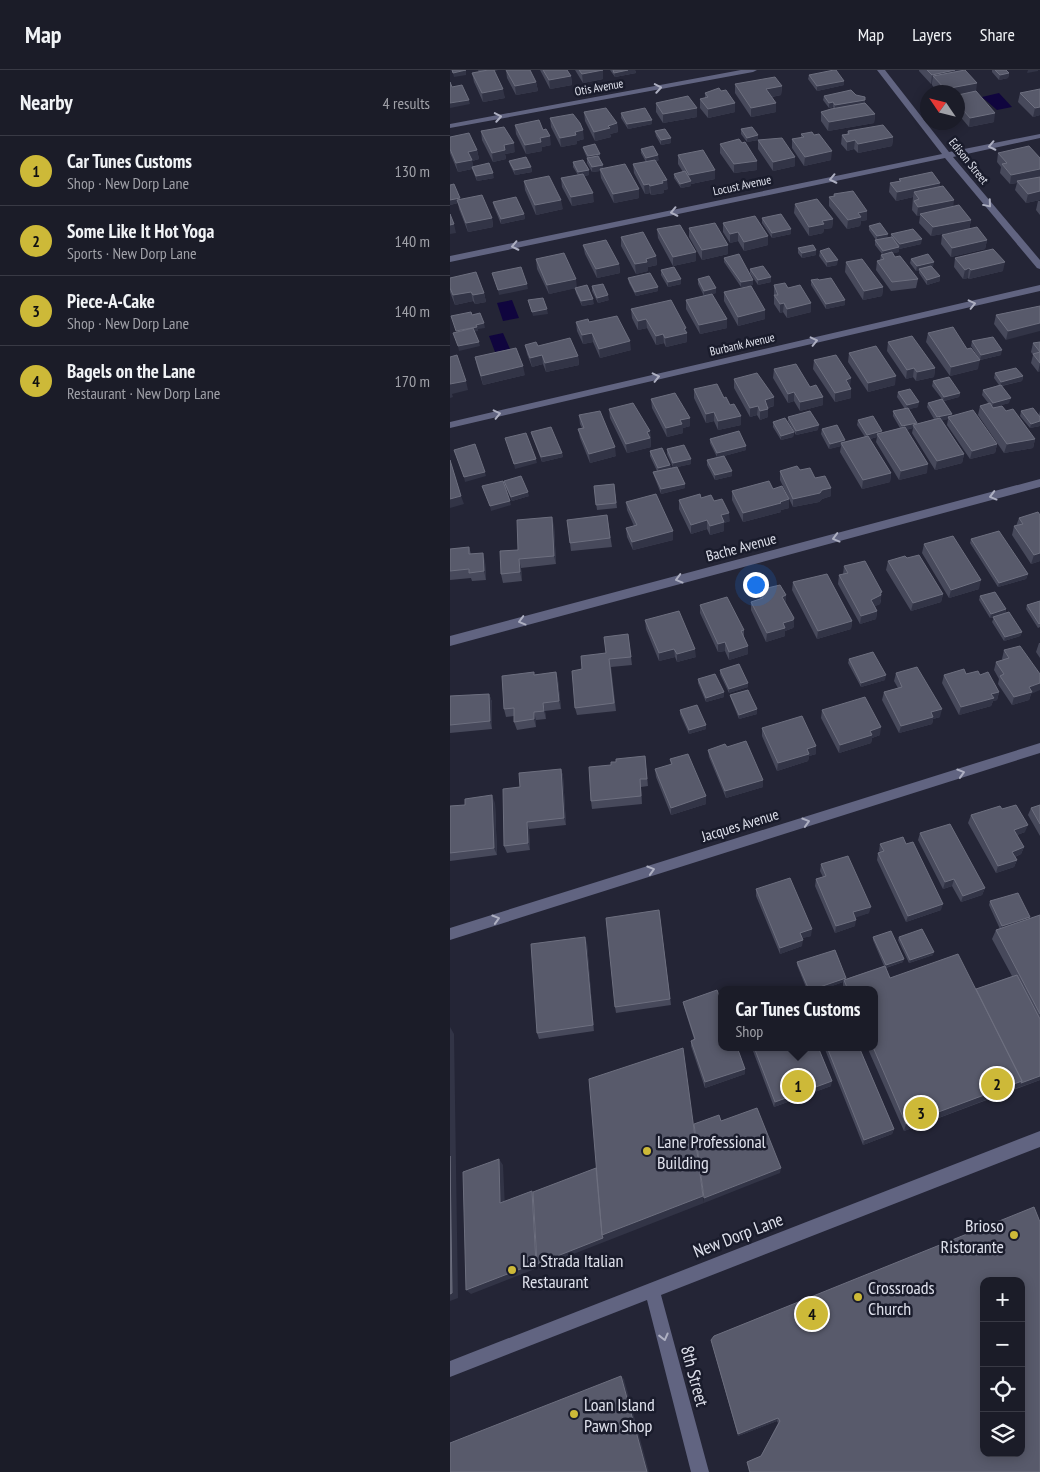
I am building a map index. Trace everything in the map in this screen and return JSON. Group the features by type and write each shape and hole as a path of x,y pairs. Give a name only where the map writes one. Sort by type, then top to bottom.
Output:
{"street":[{"name":"Otis Avenue","path":"450,126 753,70"},
{"name":"Edison Street","path":"881,70 948,156 1040,266"},
{"name":"Locust Avenue","path":"450,259 1040,136"},
{"name":"Burbank Avenue","path":"450,425 1040,288"},
{"name":"Bache Avenue","path":"450,641 1040,483"},
{"name":"Jacques Avenue","path":"450,934 1040,748"},
{"name":"New Dorp Lane","path":"450,1369 1039,1143"},
{"name":"8th Street","path":"652,1290 700,1472"}],"shaded area":[{"path":"999,93 1012,107 997,110 982,97"},
{"path":"512,300 519,318 503,321 497,303"},
{"path":"503,333 510,349 495,352 489,336"}],"building":[{"path":"452,70 466,70 453,73"},
{"path":"494,70 503,89 482,93 472,73"},
{"path":"506,70 530,70 536,82 515,86"},
{"path":"543,70 567,70 571,76 549,80"},
{"path":"579,70 603,70 582,74"},
{"path":"613,70 628,70 614,73"},
{"path":"836,70 844,81 817,86 809,75"},
{"path":"927,70 955,70 932,75"},
{"path":"965,70 977,83 965,85 941,85 933,76"},
{"path":"995,70 1006,70 1009,73 1000,75"},
{"path":"775,77 782,86 766,89 776,103 751,108 735,84"},
{"path":"450,82 452,87 462,85 469,100 450,103"},
{"path":"719,88 721,91 726,90 735,103 708,109 700,99 708,97 705,93"},
{"path":"1040,89 1040,107 1035,108 1020,93"},
{"path":"851,90 856,95 865,97 865,100 835,105 833,102 829,103 824,96"},
{"path":"976,91 995,113 970,118 965,112 965,93"},
{"path":"688,96 697,108 663,114 656,103"},
{"path":"865,103 875,114 829,122 821,112 831,109"},
{"path":"606,108 617,123 608,126 610,128 594,132 584,112"},
{"path":"645,108 652,120 627,124 621,113"},
{"path":"573,114 583,130 575,132 576,135 560,138 550,118"},
{"path":"539,120 543,130 546,129 550,136 540,138 541,142 525,145 515,125"},
{"path":"883,125 893,137 858,144 855,140 847,142 842,135 849,134 848,131"},
{"path":"504,127 514,143 504,145 505,150 492,153 481,131"},
{"path":"752,127 758,135 747,138 741,129"},
{"path":"665,129 671,138 661,140 655,131"},
{"path":"812,132 814,135 819,134 832,151 805,157 792,139 804,137 801,134"},
{"path":"469,133 477,150 468,152 472,160 456,163 450,149 450,137"},
{"path":"782,138 795,157 773,162 758,140"},
{"path":"739,139 742,143 745,142 757,161 734,164 720,144"},
{"path":"595,144 600,154 588,156 583,147"},
{"path":"653,146 658,155 646,158 641,149"},
{"path":"1029,146 1040,158 1040,169 1011,175 1002,164 1007,163 998,153"},
{"path":"703,150 715,170 689,175 678,155"},
{"path":"598,156 603,165 592,167 587,158"},
{"path":"526,157 531,167 514,170 509,161"},
{"path":"583,160 589,170 578,172 573,162"},
{"path":"655,160 667,180 650,186 649,184 644,185 633,164"},
{"path":"489,163 493,173 476,176 472,167"},
{"path":"625,164 639,189 613,194 600,169"},
{"path":"685,171 691,181 680,184 674,174"},
{"path":"932,172 940,183 897,192 890,183 901,181 899,179"},
{"path":"583,174 593,193 571,197 561,178"},
{"path":"549,176 561,200 535,205 524,181"},
{"path":"1040,177 1040,191 1028,194 1017,181"},
{"path":"454,184 460,198 450,200 450,185"},
{"path":"943,186 954,200 918,207 914,201 919,199 914,192"},
{"path":"853,191 867,211 858,213 861,217 848,220 829,197 835,196 834,194"},
{"path":"482,195 492,218 466,223 457,200"},
{"path":"516,197 524,214 501,219 493,202"},
{"path":"817,199 833,219 822,221 824,224 809,227 795,204"},
{"path":"959,205 971,220 933,227 920,214"},
{"path":"450,214 454,224 450,225"},
{"path":"781,214 791,229 772,233 762,218"},
{"path":"755,216 768,236 744,242 738,232 730,234 723,223"},
{"path":"715,223 728,245 702,250 689,228"},
{"path":"880,223 888,234 877,236 869,226"},
{"path":"680,225 696,252 673,257 657,229"},
{"path":"977,227 987,240 952,248 942,235"},
{"path":"913,229 922,239 900,244 891,234"},
{"path":"643,232 656,256 646,259 647,262 635,264 621,237"},
{"path":"892,237 899,247 883,251 875,240"},
{"path":"606,240 619,264 596,269 583,245"},
{"path":"813,245 816,250 802,253 798,248"},
{"path":"829,248 838,260 827,262 820,251"},
{"path":"993,249 1005,262 965,270 955,258"},
{"path":"892,252 895,257 900,256 918,279 892,282 877,261 884,259 881,255"},
{"path":"564,253 576,279 547,285 536,259"},
{"path":"739,254 753,280 741,282 724,258"},
{"path":"928,254 934,262 917,266 911,259"},
{"path":"862,259 883,287 864,291 846,262"},
{"path":"763,266 771,277 758,280 750,269"},
{"path":"931,266 940,276 927,280 919,269"},
{"path":"521,267 527,284 498,290 492,273"},
{"path":"674,267 681,279 668,282 661,270"},
{"path":"476,272 484,293 473,295 471,292 453,295 450,288 450,278"},
{"path":"650,273 658,287 635,292 628,278"},
{"path":"709,276 716,288 704,291 698,279"},
{"path":"831,278 845,300 826,304 811,280"},
{"path":"785,283 788,288 800,285 811,303 787,309 784,303 780,304 774,295 778,295 774,285"},
{"path":"603,284 608,295 597,298 592,286"},
{"path":"587,285 593,299 581,301 575,288"},
{"path":"751,286 765,310 738,317 724,292"},
{"path":"712,294 727,319 699,325 686,300"},
{"path":"543,298 547,309 532,312 528,300"},
{"path":"671,300 687,333 665,338 663,334 656,336 646,319 638,321 631,309"},
{"path":"1040,306 1040,323 1008,331 996,315"},
{"path":"471,312 472,315 480,313 484,323 476,325 477,327 456,331 451,316"},
{"path":"617,316 630,341 599,349 592,333 582,335 576,322 588,319 589,322"},
{"path":"953,327 967,349 971,348 980,360 951,367 928,333"},
{"path":"473,328 479,342 458,346 453,333"},
{"path":"912,336 935,368 917,372 914,368 907,370 888,342"},
{"path":"993,337 1002,350 981,355 972,341"},
{"path":"570,338 578,356 545,363 542,355 530,358 525,345 536,342 538,346"},
{"path":"1040,342 1040,352 1033,343"},
{"path":"876,346 896,376 868,383 849,353"},
{"path":"516,348 523,366 481,376 475,357"},
{"path":"1040,352 1040,363 1033,354"},
{"path":"457,355 466,381 450,384 450,357"},
{"path":"836,355 851,378 846,380 851,389 835,393 814,360"},
{"path":"796,364 810,387 816,385 823,397 800,402 794,392 788,394 774,369"},
{"path":"1016,368 1023,376 1001,382 995,373"},
{"path":"757,373 774,397 765,400 768,409 760,411 758,406 750,408 734,379"},
{"path":"949,377 960,393 944,397 933,381"},
{"path":"717,384 724,398 726,397 730,405 734,404 741,416 718,421 714,412 706,414 694,389"},
{"path":"1001,385 1011,398 993,403 983,390"},
{"path":"910,389 919,402 907,405 898,392"},
{"path":"675,393 690,418 680,420 682,424 666,428 651,399"},
{"path":"942,399 952,414 937,417 928,403"},
{"path":"633,403 650,431 647,432 650,438 626,444 609,409"},
{"path":"990,403 993,408 1002,406 1006,411 1013,409 1035,439 1007,444 980,406"},
{"path":"908,408 917,423 902,426 893,411"},
{"path":"1033,408 1040,417 1040,421 1031,424 1021,411"},
{"path":"973,410 997,444 972,451 948,417"},
{"path":"600,411 615,447 589,454 578,429 584,428 579,415"},
{"path":"810,411 819,425 796,431 788,417"},
{"path":"873,416 882,431 867,435 858,420"},
{"path":"785,418 794,432 781,436 773,422"},
{"path":"940,418 964,454 937,461 913,425"},
{"path":"837,425 845,440 830,444 822,429"},
{"path":"551,427 562,453 541,457 531,432"},
{"path":"905,427 928,464 901,471 877,434"},
{"path":"739,431 746,446 717,453 710,439"},
{"path":"526,433 536,459 514,464 505,438"},
{"path":"868,436 891,473 863,480 841,443"},
{"path":"475,444 485,472 464,477 454,450"},
{"path":"684,445 691,459 673,463 667,449"},
{"path":"662,448 670,465 658,468 650,451"},
{"path":"724,456 732,471 715,475 707,460"},
{"path":"450,460 461,496 450,499"},
{"path":"797,466 800,470 810,468 815,478 825,476 831,488 822,490 820,493 793,499 780,471"},
{"path":"677,467 685,484 661,489 653,472"},
{"path":"521,476 528,492 511,497 504,481"},
{"path":"503,481 510,501 490,506 482,486"},
{"path":"769,481 773,489 782,486 789,499 743,513 732,491"},
{"path":"614,484 616,503 596,505 594,486"},
{"path":"656,494 673,531 632,542 626,528 637,525 626,502"},
{"path":"700,494 701,498 711,495 714,501 722,499 729,513 721,515 724,522 710,526 707,520 691,525 679,500"},
{"path":"1038,512 1040,515 1040,553 1034,555 1014,526 1023,524 1019,518"},
{"path":"607,515 610,538 570,543 567,520"},
{"path":"552,517 554,556 519,559 520,572 501,574 500,551 518,550 517,520"},
{"path":"999,531 1028,574 999,583 971,539"},
{"path":"953,536 981,580 951,590 924,544"},
{"path":"469,547 469,554 483,553 484,571 469,573 469,569 450,571 450,549"},
{"path":"919,555 943,594 913,603 888,561 905,556 907,558"},
{"path":"865,561 882,592 880,593 881,595 871,600 877,611 861,616 839,575 848,573 844,566"},
{"path":"827,574 852,621 818,631 793,582"},
{"path":"780,585 786,595 782,597 794,618 783,623 785,628 767,633 751,602 763,598 759,590"},
{"path":"995,592 1006,609 991,614 980,596"},
{"path":"727,597 744,630 741,631 748,646 729,652 725,642 718,644 700,605"},
{"path":"1040,601 1040,623 1039,624 1027,605"},
{"path":"679,611 695,649 677,654 674,649 659,653 645,620"},
{"path":"1009,612 1022,632 1005,637 993,617"},
{"path":"628,634 631,657 609,659 614,703 575,708 572,671 582,669 581,656 606,653 604,637"},
{"path":"1020,646 1040,674 1040,683 1029,687 1032,692 1014,697 1000,676 1004,674 996,662 1009,658 1004,650"},
{"path":"873,652 886,675 861,683 849,659"},
{"path":"739,664 748,683 729,689 720,670"},
{"path":"917,667 942,709 931,712 933,717 901,726 884,692 902,687 896,673"},
{"path":"964,669 966,674 978,671 980,675 988,672 999,692 991,694 994,698 961,707 944,675"},
{"path":"534,672 534,675 556,672 559,701 543,703 544,711 534,712 534,719 514,722 514,708 504,709 502,676"},
{"path":"715,674 724,692 706,698 698,679"},
{"path":"748,690 757,709 739,715 730,695"},
{"path":"489,694 490,721 450,725 450,696"},
{"path":"865,697 881,727 870,731 872,735 840,745 822,710"},
{"path":"697,705 706,725 689,730 680,710"},
{"path":"802,716 816,746 807,749 809,754 778,763 762,728"},
{"path":"746,741 763,780 725,791 708,750 725,744 727,747"},
{"path":"688,754 706,796 671,808 655,769 672,764 670,759"},
{"path":"645,756 647,779 640,779 641,796 591,801 589,767 611,765 611,762 616,762 616,759"},
{"path":"561,769 564,818 527,822 528,843 504,846 503,789 520,787 519,773"},
{"path":"492,795 494,848 450,853 450,806 465,805 465,799"},
{"path":"1016,805 1028,825 1014,830 1024,847 1012,852 1017,860 998,866 971,815 1000,806 1002,809"},
{"path":"1040,805 1040,824 1031,808"},
{"path":"950,824 985,888 963,896 954,879 945,882 920,833"},
{"path":"903,837 906,844 913,842 943,904 908,916 878,853 884,851 880,844"},
{"path":"848,856 871,907 853,912 856,920 836,926 816,879 826,876 821,864"},
{"path":"790,878 812,929 800,933 803,940 780,948 756,889"},
{"path":"1018,893 1030,917 1002,926 990,901"},
{"path":"659,910 670,999 615,1007 606,918"},
{"path":"1040,915 1040,1014 996,930"},
{"path":"922,929 934,952 910,960 899,937"},
{"path":"891,931 904,959 886,965 873,937"},
{"path":"585,937 593,1025 537,1033 531,944"},
{"path":"835,950 846,978 823,986 807,986 797,962"},
{"path":"958,954 1022,1081 906,1124 875,1051 878,1051 878,986 846,986 844,980 885,966 890,978"},
{"path":"1017,975 1040,1019 1040,1076 1021,1083 1022,1081 976,989"},
{"path":"717,990 718,1051 738,1051 745,1069 705,1082 691,1041 695,1039 683,1002"},
{"name":"Lane Professional Building","path":"683,1048 703,1196 602,1235 589,1079"},
{"path":"756,1051 820,1051 832,1081 775,1102"},
{"path":"829,1051 861,1051 894,1129 864,1140"},
{"path":"757,1108 781,1168 704,1198 694,1124 719,1115 721,1121"},
{"path":"450,1156 452,1293 450,1294"},
{"path":"499,1159 500,1203 532,1191 536,1263 466,1290 463,1172"},
{"path":"596,1168 603,1238 537,1264 533,1192"},
{"path":"1034,1207 1040,1222 1040,1472 750,1472 747,1462 761,1456 780,1421 778,1418 738,1434 711,1340 714,1336"},
{"path":"621,1376 647,1472 450,1472 450,1443"}],"place":[{"name":"Some Like It Hot Yoga","path":"997,1084"},
{"name":"Car Tunes Customs","path":"798,1086"},
{"name":"Piece-A-Cake","path":"921,1113"},
{"name":"Lane Professional Building","path":"647,1151"},
{"name":"Brioso Ristorante","path":"1014,1235"},
{"name":"La Strada Italian Restaurant","path":"512,1270"},
{"name":"Crossroads Church","path":"858,1297"},
{"name":"Bagels on the Lane","path":"812,1314"},
{"name":"Loan Island Pawn Shop","path":"574,1414"}]}
